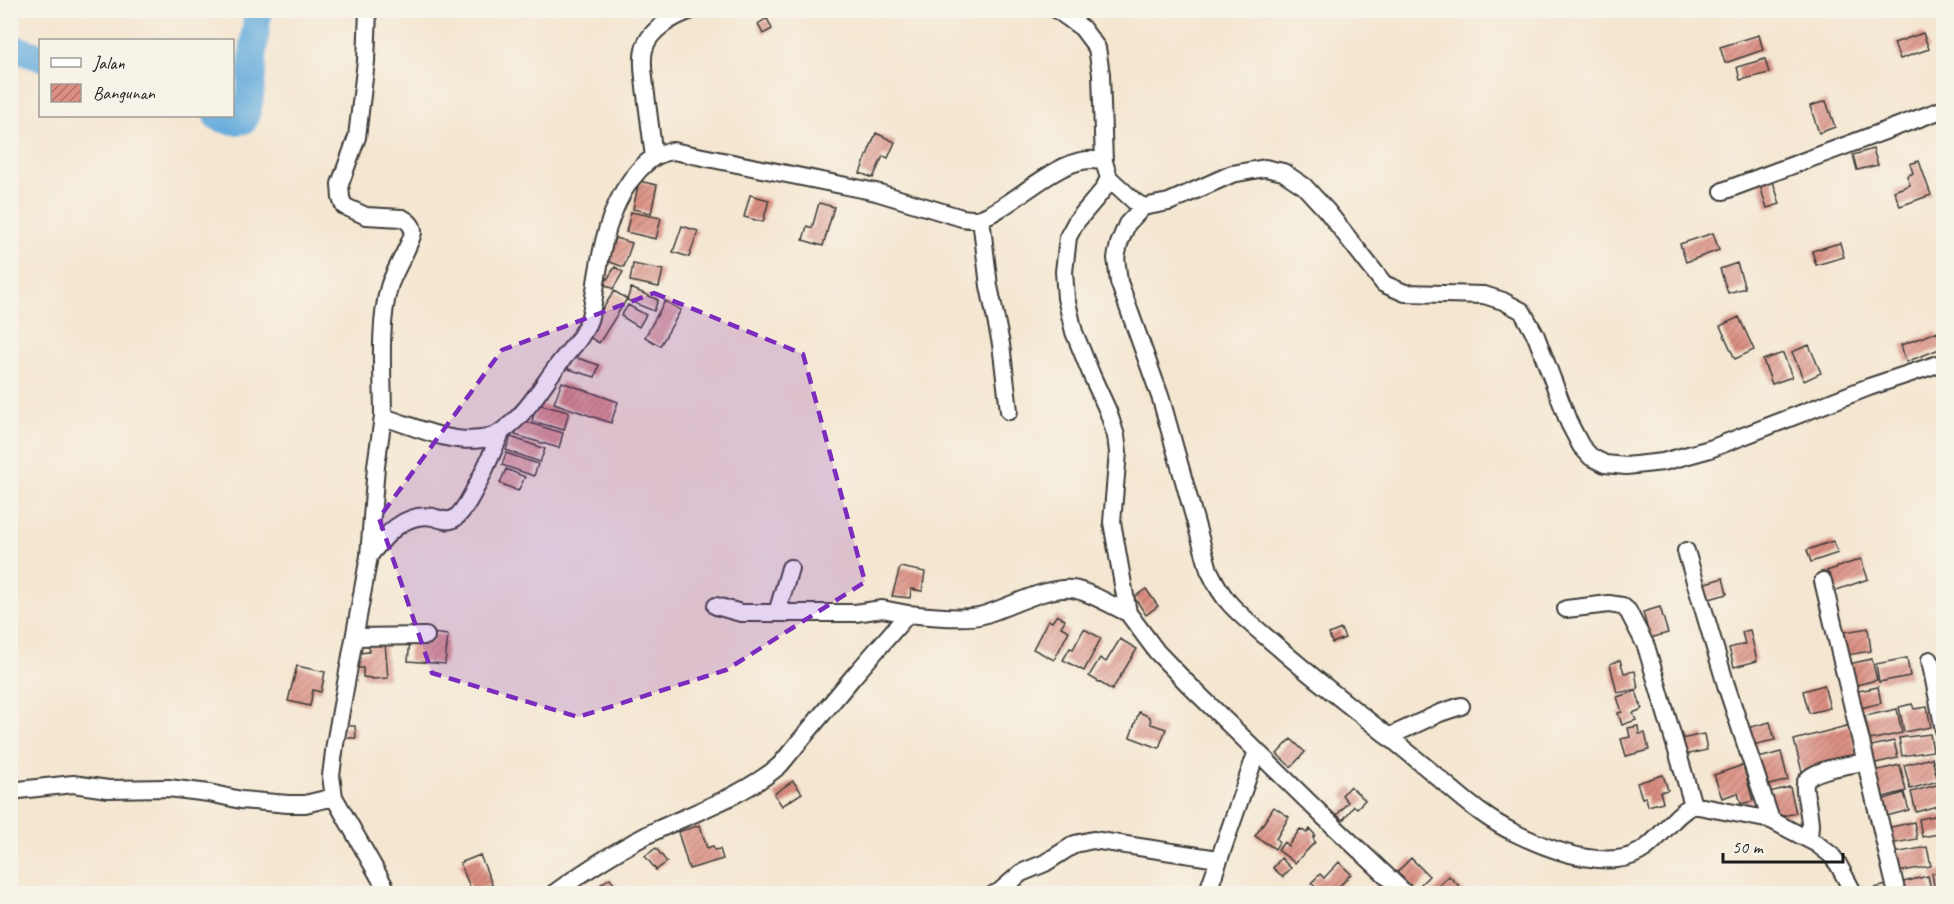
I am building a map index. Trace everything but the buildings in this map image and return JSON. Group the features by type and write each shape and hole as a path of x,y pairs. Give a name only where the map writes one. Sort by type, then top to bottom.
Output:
{"street":[{"path":"368,10 366,61 357,137 340,184 340,198 344,206 366,216 402,218 412,226 413,234 389,285 386,300 383,338 383,417 376,466 369,556 332,764 334,797 389,894"},
{"path":"654,157 643,67 644,49 652,35 665,23 692,10"},
{"path":"1057,10 1082,28 1097,48 1100,60 1107,170 1103,190 1068,237 1064,272 1066,298 1074,332 1108,411 1116,436 1118,452 1113,522 1128,613 1157,652 1324,817 1406,893"},
{"path":"1723,191 1944,109"},
{"path":"369,556 389,532 410,520 430,517 448,521 458,516 466,505 501,433 528,406 581,337 591,312 612,212 631,179 654,157 663,152 674,152 876,192 973,220 992,213 1043,179 1076,162 1088,159 1107,170 1134,201 1143,207"},
{"path":"1854,894 1831,855 1808,839 1771,820 1693,805 1686,808 1653,843 1633,855 1617,859 1572,854 1517,834 1497,824 1465,802 1422,764 1305,670 1230,604 1209,570 1165,410 1119,282 1116,258 1127,224 1143,207 1169,202 1232,174 1265,168 1283,172 1304,186 1327,211 1384,284 1405,293 1484,295 1503,301 1522,311 1536,336 1569,423 1581,446 1591,457 1605,464 1626,466 1663,462 1710,449 1869,387 1944,362"},
{"path":"981,218 989,286 1001,344 1009,411"},
{"path":"383,417 454,438 482,439 501,433"},
{"path":"1686,552 1771,820"},
{"path":"777,614 790,568"},
{"path":"1823,581 1897,894"},
{"path":"716,606 741,613 855,613 882,609 908,614 980,616 1045,594 1072,589 1084,592 1128,613"},
{"path":"1566,609 1609,604 1622,606 1628,611 1646,646 1693,805"},
{"path":"553,894 585,871 657,830 750,787 769,775 908,614"},
{"path":"355,637 426,636"},
{"path":"1930,660 1944,730"},
{"path":"1388,737 1461,706"},
{"path":"1207,894 1257,751"},
{"path":"1808,839 1811,828 1805,795 1806,780 1819,772 1864,762"},
{"path":"10,791 86,784 108,789 168,788 242,800 288,804 305,804 334,797"},
{"path":"994,894 1021,873 1045,863 1075,844 1093,840 1218,859"}],"highlighted area":[{"path":"654,293 803,354 865,582 726,670 578,717 432,673 379,518 502,350"}],"waterway":[{"path":"219,117 230,121 244,120 247,112 258,10"},
{"path":"10,47 39,57"}]}
